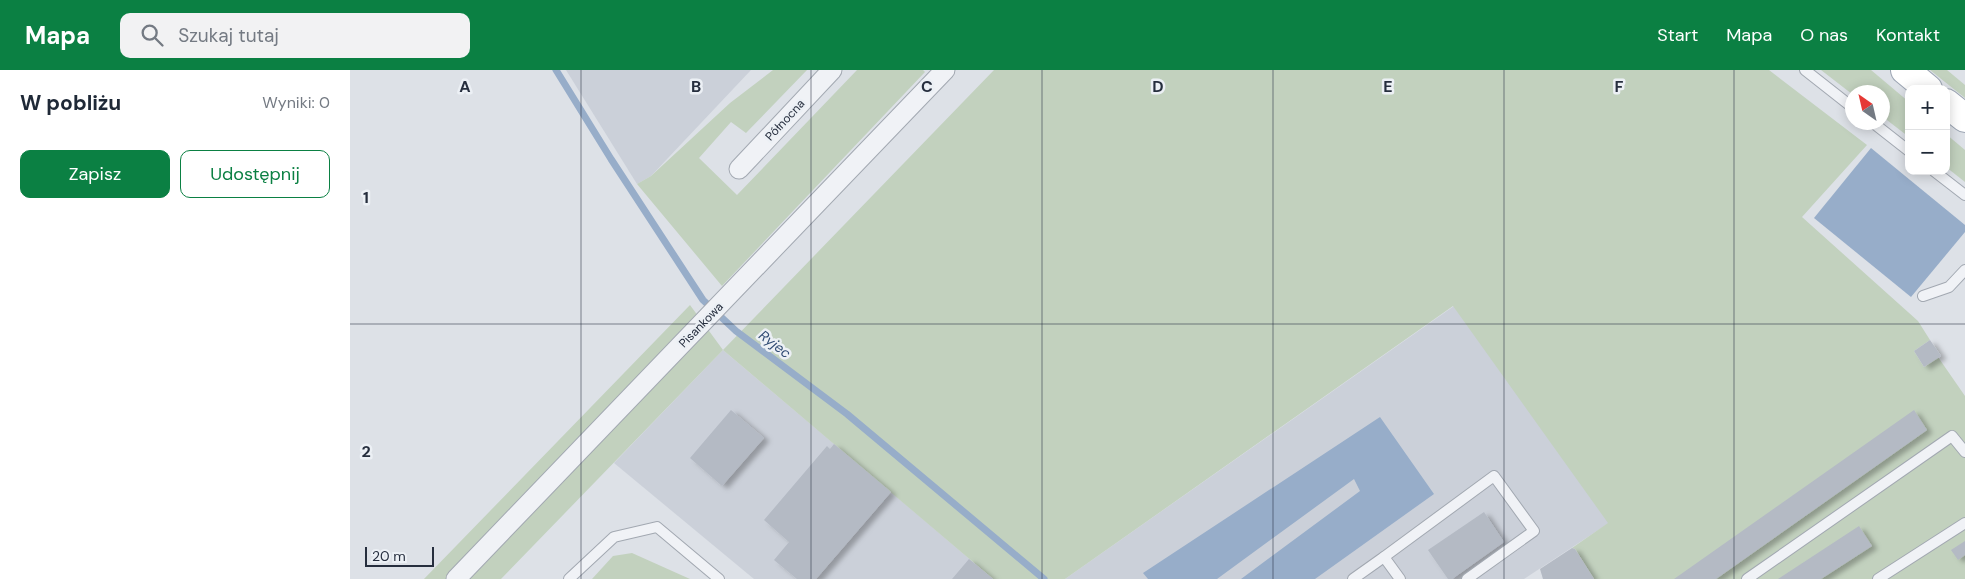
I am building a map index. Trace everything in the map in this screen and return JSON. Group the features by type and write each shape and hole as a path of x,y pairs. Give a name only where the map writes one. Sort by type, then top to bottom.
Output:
{"main road":[{"path":"1905,70 1923,85"},
{"path":"1950,106 1965,118"}],"street":[{"name":"Północna","path":"739,169 832,70"},
{"name":"Pisankowa","path":"456,579 944,70"}],"lane":[{"path":"1805,70 1845,101"},
{"path":"1882,130 1905,148"},
{"path":"1939,175 1965,195"},
{"path":"1923,296 1949,287 1965,270"},
{"path":"1746,579 1952,436 1965,452"},
{"path":"1353,579 1494,476 1534,531 1467,579"},
{"path":"1878,579 1965,523"},
{"path":"569,579 614,537 657,527 719,579"},
{"path":"1384,557 1400,579"}],"shaded area":[{"path":"566,70 751,70 651,176 637,184"},
{"path":"1454,306 1609,523 1524,579 1065,579"},
{"path":"723,350 993,579 754,579 614,463"}],"green space":[{"path":"773,70 807,70 746,133 731,122 699,158 737,195 857,70 923,70 925,72 722,286 637,184 651,176 730,103"},
{"path":"994,70 1769,70 1867,145 1802,217 1918,321 1930,340 1914,351 1924,367 1938,357 1965,396 1965,579 1594,579 1575,549 1572,548 1608,523 1453,306 1065,579 993,579 723,350"},
{"path":"1821,70 1871,70 1889,85 1845,85 1845,89"},
{"path":"1930,70 1947,70 1965,85 1965,98"},
{"path":"1890,86 1905,99 1905,134 1890,122"},
{"path":"1950,137 1965,150 1965,182 1950,170"},
{"path":"690,305 723,350 501,579 424,579"},
{"path":"632,553 690,579 592,579 613,556"}],"water":[{"path":"1871,148 1965,225 1965,232 1911,297 1814,218"},
{"path":"1380,417 1434,494 1315,579 1241,579 1360,491 1354,479 1217,579 1148,579 1143,573"}],"building":[{"path":"1930,340 1941,356 1924,367 1914,351"},
{"path":"731,410 764,438 722,486 690,458"},
{"path":"1914,410 1927,430 1716,579 1674,579"},
{"path":"834,444 891,492 816,579 797,579 774,560 789,542 764,520 827,446 830,449"},
{"path":"1484,512 1504,542 1452,579 1448,579 1428,550"},
{"path":"1859,526 1872,546 1821,579 1778,579"},
{"path":"1965,541 1965,555 1958,560 1951,550"},
{"path":"1572,548 1575,549 1594,579 1543,579 1540,569"},
{"path":"969,559 993,579 952,579"}],"waterway":[{"name":"Ryjec","path":"556,70 611,159 703,300 736,331 847,414 1044,579"}]}
